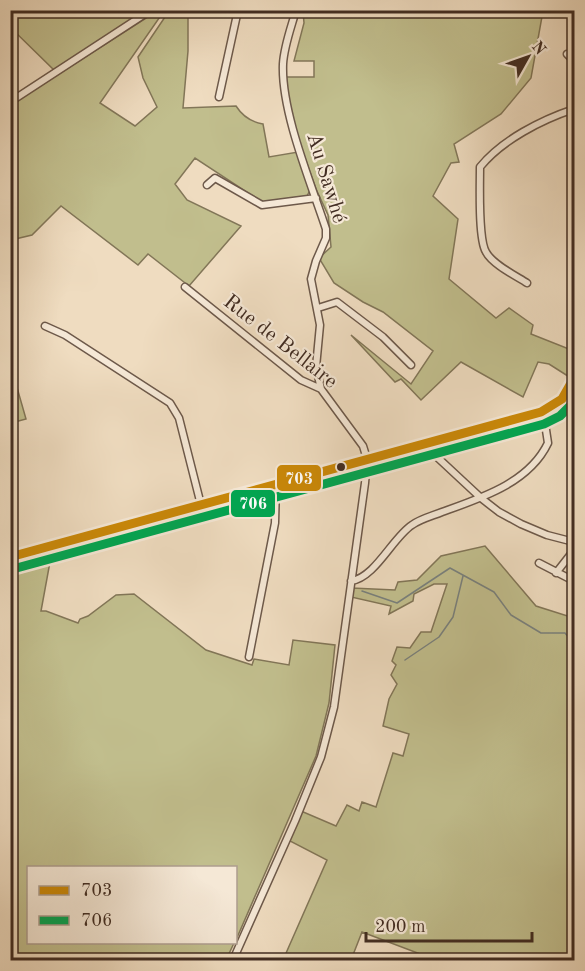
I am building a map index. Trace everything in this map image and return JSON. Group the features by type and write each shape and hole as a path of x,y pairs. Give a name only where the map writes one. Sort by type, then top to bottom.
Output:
{"main road":[{"path":"10,557 541,412 557,405 565,398 574,378"}],"street":[{"path":"10,102 151,10"},
{"path":"219,97 238,10"},
{"name":"Au Sawhé","path":"296,10 284,52 283,80 293,126 326,229 326,238 311,279 320,325 316,367 321,389"},
{"path":"567,54 574,61"},
{"path":"527,283 498,264 485,252 482,235 480,167 490,155 524,132 574,109"},
{"path":"207,185 215,178 262,205 316,198"},
{"name":"Rue de Bellaire","path":"185,286 301,380 321,389 363,446 367,459"},
{"path":"318,308 337,302 383,337 411,365"},
{"path":"45,326 65,334 170,403 179,418 201,505"},
{"path":"351,581 363,576 410,525 481,498 530,470 548,443 544,417 541,412"},
{"path":"423,444 499,512 547,535 574,542"},
{"path":"233,960 321,757 334,707 367,459"},
{"path":"249,657 275,524 276,485"},
{"path":"556,573 574,550"},
{"path":"539,562 574,581"}],"shaded area":[{"path":"10,11 149,11 54,70 11,28"},
{"path":"157,11 164,11 100,103 135,126 157,107 143,78 138,57 169,11 188,11 188,51 183,108 236,106 248,118 263,124 269,157 298,152 310,190 307,196 262,202 195,158 175,184 187,200 241,226 189,286 148,254 138,265 61,206 32,235 11,240 10,105"},
{"path":"303,11 543,11 531,78 501,114 454,144 459,162 451,163 433,196 458,219 449,279 496,318 509,308 533,325 531,334 574,351 574,369 571,378 549,364 538,362 523,397 461,362 421,400 401,379 395,382 351,335 411,384 433,351 383,312 334,283 319,258 331,247 328,215 316,189 294,127 285,77 314,77 314,61 294,61 304,23"},
{"path":"10,375 17,378 16,384 26,419 11,423"},
{"path":"485,546 536,606 574,618 574,960 436,960 362,932 351,960 283,960 327,860 288,840 301,811 336,826 347,805 359,811 362,802 376,807 393,753 403,756 409,734 383,726 389,699 397,684 391,675 396,665 392,661 397,647 410,648 421,632 431,632 447,584 434,584 414,594 413,601 389,614 391,606 351,597 352,588 395,590 398,582 417,580 441,556"},
{"path":"52,551 41,611 78,623 80,619 88,616 116,595 134,594 206,650 252,665 254,659 289,665 293,640 335,645 329,703 316,756 237,938 237,866 27,866 27,944 234,944 226,960 11,960 11,562"}],"waterway":[{"path":"362,591 397,603 450,568 494,592 511,615 541,633 565,633 574,644"},
{"path":"405,660 439,637 453,617 463,576"}],"transit line":[{"name":"703","path":"10,557 541,412 562,399 574,378"},
{"name":"706","path":"13,569 544,424 560,416 574,402"}]}
